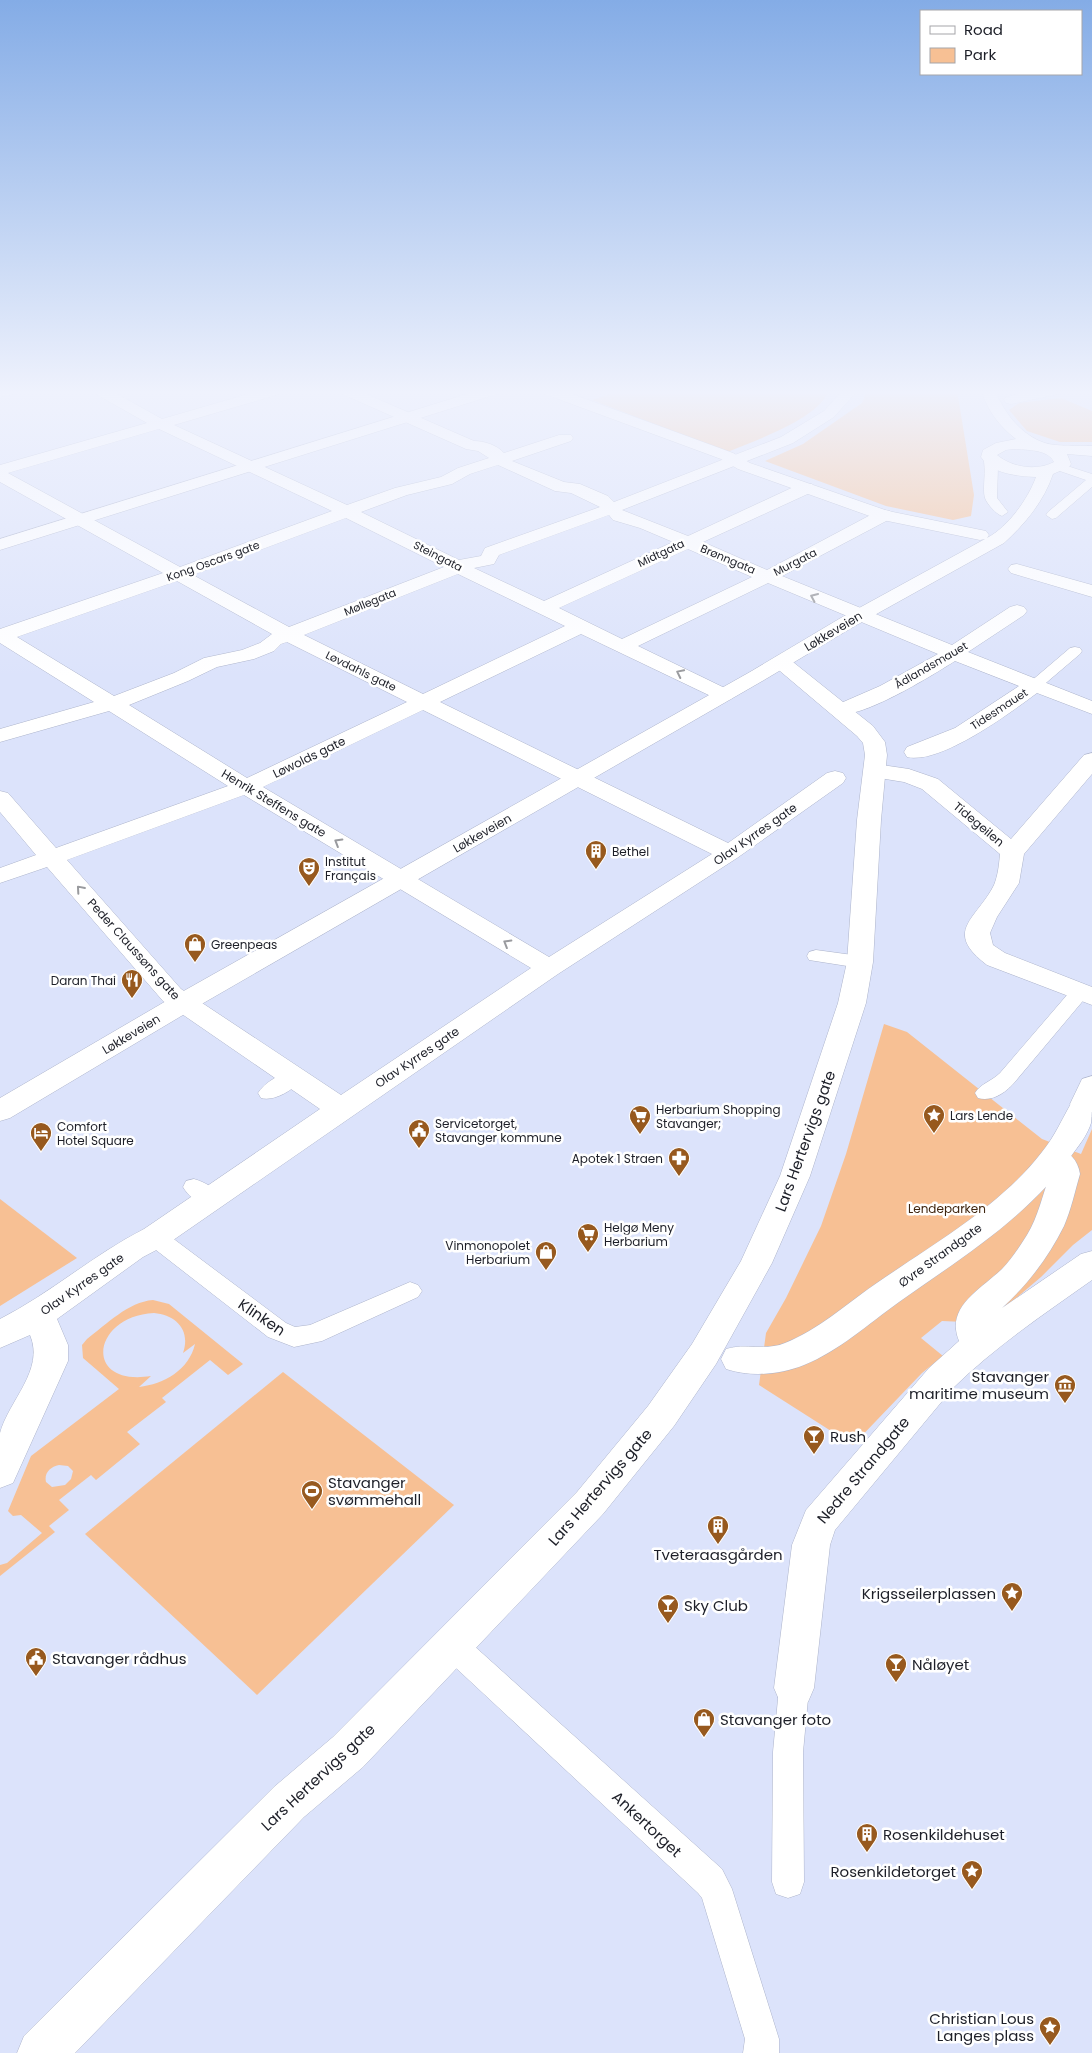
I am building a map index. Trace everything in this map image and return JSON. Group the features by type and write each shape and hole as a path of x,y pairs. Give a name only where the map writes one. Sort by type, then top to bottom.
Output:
{"street":[{"name":"Løvdahls gate","path":"19,486 288,635 728,853"},
{"path":"0,545 187,486"},
{"name":"Steingata","path":"292,486 724,695"},
{"name":"Kong Oscars gate","path":"0,635 179,574 416,488 431,486"},
{"name":"Brønngata","path":"558,486 574,488 602,500 624,518 646,524 859,616 1092,708"},
{"name":"Møllegata","path":"0,736 111,704 181,677 211,662 247,655 267,647 274,640 460,567 488,560 491,552 671,486"},
{"path":"800,486 884,514 980,535"},
{"name":"Løkkeveien","path":"965,555 970,544 1002,512 1021,490 1022,486"},
{"name":"Løkkeveien","path":"0,1111 183,1003 724,695 965,555 983,549 1011,527 1043,486"},
{"name":"Midtgata","path":"544,608 686,541 806,488"},
{"name":"Murgata","path":"623,646 767,576 884,514"},
{"path":"1017,570 1092,591"},
{"name":"Ådlandsmauet","path":"841,710 870,700 953,653 1017,611"},
{"name":"Løwolds gate","path":"0,876 246,787 580,626"},
{"name":"Henrik Steffens gate","path":"0,635 246,787 549,968"},
{"path":"781,662 865,731 874,742 876,755 875,771"},
{"name":"Tidesmauet","path":"914,752 939,745 983,722 1035,685"},
{"path":"1012,853 1092,760"},
{"name":"Tidegeilen","path":"875,771 908,776 930,784 1012,853 1010,875 1005,888 977,930 976,940 978,945 996,959 1089,997"},
{"name":"Lars Hertervigs gate","path":"53,2043 289,1802 348,1752 590,1503 628,1460 662,1416 704,1354 756,1263 795,1176 852,1003 860,962 869,820 875,771"},
{"name":"Olav Kyrres gate","path":"0,1335 38,1315 132,1249 155,1237 203,1193 340,1108 549,968 728,853 835,778"},
{"name":"Peder Claussøns gate","path":"0,798 166,988 183,1003 340,1108"},
{"name":"Øvre Strandgate","path":"738,1359 765,1360 782,1358 798,1352 827,1336 974,1231 1014,1199 1056,1158 1068,1140 1089,1095"},
{"path":"977,1344 971,1324 974,1314 1015,1276 1038,1244 1049,1224 1065,1174 1064,1166 1056,1158"},
{"name":"Nedre Strandgate","path":"794,1688 811,1545 815,1529 941,1378 977,1344 1092,1263"},
{"path":"0,1472 51,1361 51,1345 38,1315"}],"lane":[{"path":"991,486 991,498 1002,512"},
{"path":"1052,515 1085,486"},
{"name":"Tidesmauet","path":"1035,685 1075,651"},
{"path":"816,956 860,962"},
{"path":"985,1093 1000,1085 1089,997"},
{"path":"268,1093 293,1077"},
{"name":"Klinken","path":"155,1237 277,1330 294,1337 313,1334 410,1291"},
{"name":"Ankertorget","path":"452,1645 716,1889 762,2039 761,2053"},
{"name":"Nedre Strandgate","path":"788,1882 788,1752 794,1688"}],"green space":[{"path":"832,486 973,486 974,495 971,516 953,520 886,506"},
{"name":"Lendeparken","path":"884,1024 907,1032 1042,1139 1081,1154 1092,1129 1092,1230 987,1323 942,1321 921,1338 943,1356 922,1373 853,1445 759,1385 766,1333 786,1298 821,1226 846,1154"},
{"path":"0,1199 77,1258 0,1306"},
{"path":"153,1300 169,1304 243,1364 228,1375 210,1360 162,1398 166,1402 127,1432 140,1444 96,1480 91,1475 59,1500 69,1510 49,1526 55,1532 0,1576 0,1565 7,1563 42,1533 21,1515 13,1516 8,1511 31,1456 119,1389 83,1358 82,1345 126,1309","holes":["154,1313 169,1317 180,1325 185,1337 183,1353 195,1344 187,1361 174,1374 157,1383 139,1387 151,1376 129,1377 114,1371 105,1362 103,1350 108,1337 118,1326 133,1317","59,1465 68,1466 73,1471 71,1479 65,1485 52,1487 46,1482 46,1476 50,1469"]},
{"path":"283,1372 454,1505 257,1695 85,1534"}],"place":[{"name":"Bethel","path":"596,870"},
{"name":"Institut Français","path":"309,887"},
{"name":"Greenpeas","path":"195,963"},
{"name":"Daran Thai","path":"132,999"},
{"name":"Lars Lende","path":"934,1134"},
{"name":"Herbarium Shopping Stavanger;","path":"640,1135"},
{"name":"Servicetorget, Stavanger kommune","path":"419,1149"},
{"name":"Comfort Hotel Square","path":"41,1152"},
{"name":"Apotek 1 Straen","path":"679,1177"},
{"name":"Helgø Meny Herbarium","path":"588,1253"},
{"name":"Vinmonopolet Herbarium","path":"546,1271"},
{"name":"Stavanger maritime museum","path":"1065,1404"},
{"name":"Rush","path":"814,1455"},
{"name":"Stavanger svømmehall","path":"312,1510"},
{"name":"Tveteraasgården","path":"718,1545"},
{"name":"Krigsseilerplassen","path":"1012,1612"},
{"name":"Sky Club","path":"668,1624"},
{"name":"Stavanger rådhus","path":"36,1677"},
{"name":"Nåløyet","path":"896,1683"},
{"name":"Stavanger foto","path":"704,1738"},
{"name":"Rosenkildehuset","path":"867,1853"},
{"name":"Rosenkildetorget","path":"972,1890"},
{"name":"Christian Lous Langes plass","path":"1050,2046"}]}
